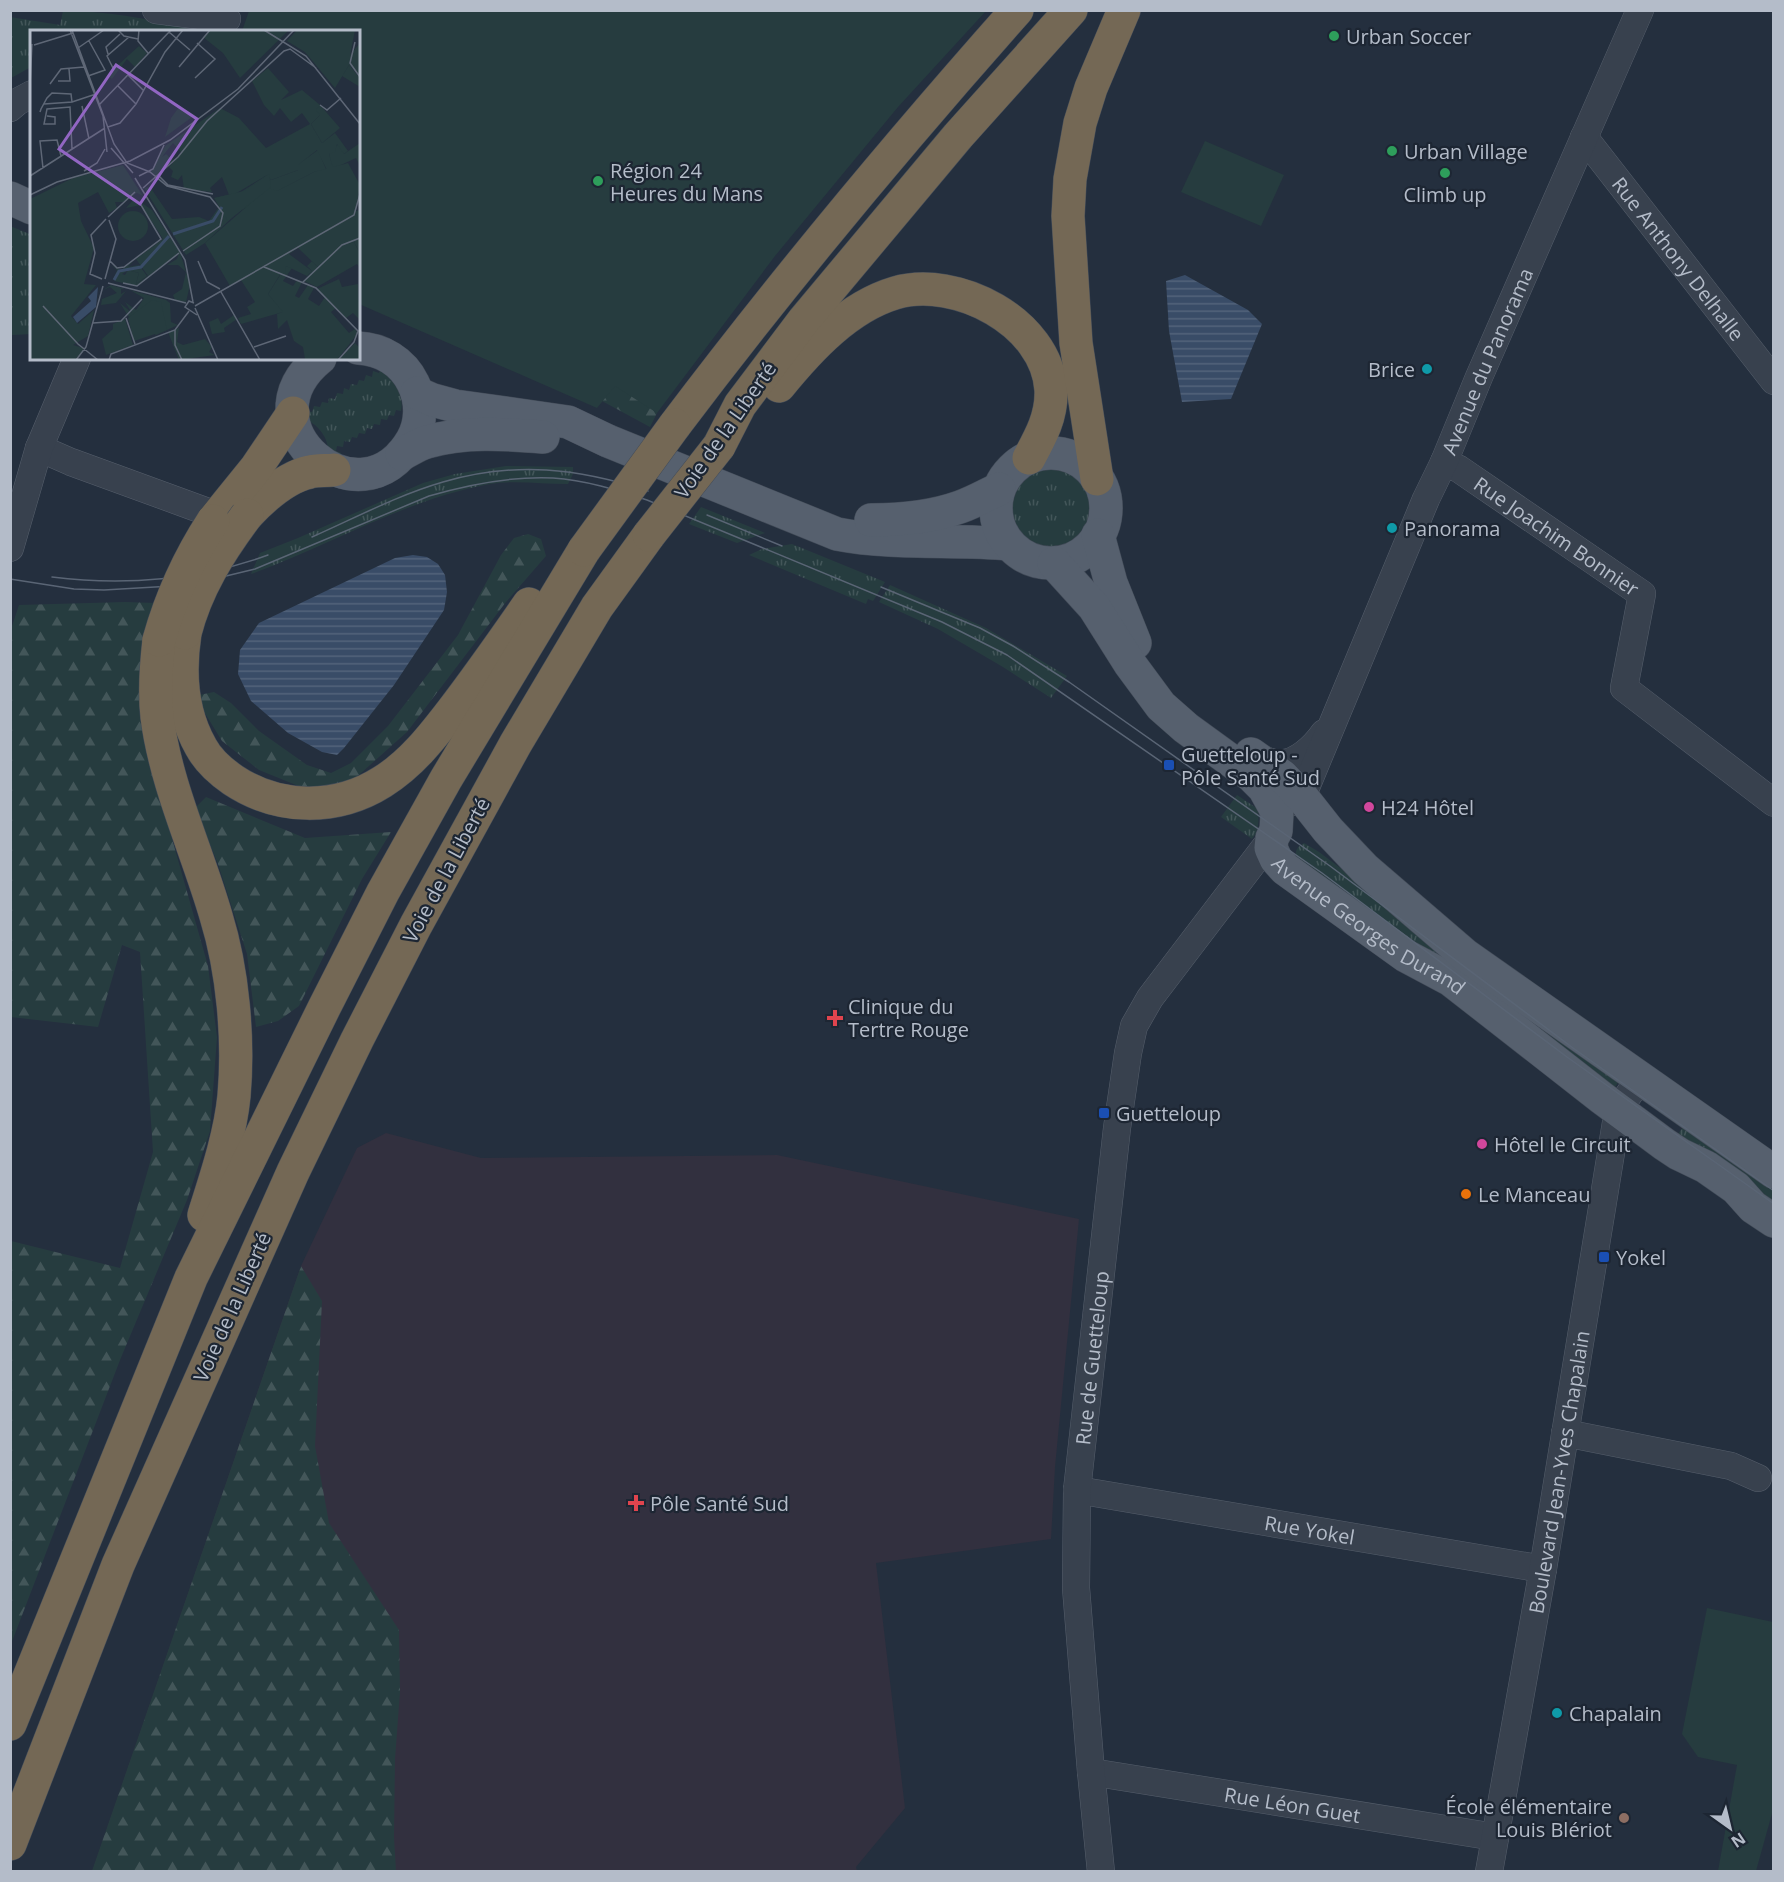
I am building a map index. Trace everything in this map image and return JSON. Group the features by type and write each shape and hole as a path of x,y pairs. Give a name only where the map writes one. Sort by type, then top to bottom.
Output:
{"highway":[{"name":"Voie de la Liberté","path":"10,1724 191,1278 383,892 446,779 584,550 675,425 719,366 845,209 1017,10"},
{"name":"Voie de la Liberté","path":"10,1844 122,1554 279,1203 352,1050 416,925 516,742 597,607 649,535 719,446 740,405 818,303 957,136 1071,10"},
{"path":"1097,479 1076,343 1068,216 1070,179 1080,123 1091,88 1124,10"},
{"path":"719,446 758,412 816,345 852,314 898,292 918,290 957,293 992,308 1009,319 1026,335 1045,363 1051,387 1050,410 1029,458"},
{"path":"294,402 226,516 186,568 167,611 172,636 182,656 181,681 192,729 202,749 214,764 243,787 259,795 293,803 329,802 357,796 384,782 411,760 434,735 537,594 584,550"},
{"path":"226,516 298,476 309,472 334,470"},
{"path":"172,636 155,674 164,756 180,811 217,917 228,970 234,1026 234,1098 220,1162 198,1236 191,1278"}],"main road":[{"path":"10,198 30,207"},
{"path":"360,348 381,352 397,362 409,376 417,393 418,426 402,454"},
{"path":"282,360 294,402 296,431 305,448 318,461 334,470 352,474 370,472 388,465 402,454 425,442 449,437 508,435 608,441"},
{"path":"294,402 308,370 318,360"},
{"path":"417,393 454,406 568,422 608,441 837,534 866,540 1009,544"},
{"path":"1043,454 1063,455 1083,464 1097,479 1105,507 1103,524 1090,546 1078,556 1054,563 1032,560 1020,554 1002,534 996,505 999,489 1009,472 1018,464 1043,454"},
{"path":"776,508 853,520 887,520 916,517 955,508 999,489"},
{"name":"Avenue Georges Durand","path":"1098,535 1111,583 1134,641 1165,687 1193,715 1282,776 1365,869 1465,955 1773,1172"},
{"name":"Avenue Georges Durand","path":"1054,563 1094,607 1130,664 1161,706 1186,728 1252,776 1264,788 1275,806 1276,813 1276,831 1272,838 1271,848 1273,854 1285,868 1406,956 1451,980 1618,1110 1679,1154 1706,1167 1736,1188 1753,1207 1773,1221"},
{"path":"1272,838 1283,832 1305,835 1365,869"}],"street":[{"path":"156,10 226,20"},
{"name":"Avenue du Panorama","path":"1302,797 1426,499 1640,10"},
{"path":"10,108 30,95"},
{"name":"Rue Anthony Delhalle","path":"1584,137 1773,381"},
{"path":"10,548 39,448 76,360"},
{"path":"39,448 70,462 208,512 226,516"},
{"name":"Rue Joachim Bonnier","path":"1444,462 1460,469 1642,594 1624,688 1773,802"},
{"name":"Avenue du Panorama","path":"1252,755 1281,764 1296,759 1319,740 1336,714"},
{"path":"1264,788 1289,802 1302,797"},
{"name":"Rue de Guetteloup","path":"1101,1872 1090,1773 1076,1588 1077,1490 1117,1128 1128,1053 1134,1026 1150,998 1272,838"},
{"name":"Rue de Guetteloup","path":"1240,881 1259,868 1275,866 1285,868"},
{"name":"Boulevard Jean-Yves Chapalain","path":"1489,1872 1543,1569 1618,1110 1641,1077"},
{"path":"1565,1433 1731,1466 1758,1478"},
{"name":"Rue Yokel","path":"1077,1490 1543,1569"},
{"name":"Rue Léon Guet","path":"1090,1773 1495,1837"}],"shaded area":[{"name":"Pôle Santé Sud","path":"386,1133 481,1158 777,1155 1079,1219 1055,1467 1051,1539 876,1563 905,1808 856,1867 857,1871 92,1872 301,1266 357,1148"}],"green space":[{"path":"63,11 95,12 156,21 188,30 30,30 30,68 11,78 10,17 60,25"},
{"name":"Région 24 Heures du Mans","path":"249,11 986,11 898,107 775,256 657,413 615,386 597,408 360,304 360,30 242,30"},
{"path":"1205,141 1284,175 1261,226 1181,192"},
{"path":"10,226 30,234 30,334 12,335 11,348"},
{"path":"677,296 657,413 650,427 602,401"},
{"path":"380,370 397,388 401,399 401,411 396,410 394,416 389,415 387,420 381,419 380,425 374,424 372,429 367,428 365,434 359,433 357,438 352,437 350,442 344,441 343,447 337,446 336,451 341,455 328,449 322,433 310,422 308,411 312,412 314,406 320,407 322,402 328,403 329,398 335,399 337,393 343,394 344,388 349,390 351,384 357,385 359,380 364,381 366,375 372,377 373,371 379,373"},
{"path":"506,466 573,467 573,474 568,484 519,482 490,484 428,500 251,574 260,553 423,483 455,474"},
{"path":"1051,467 1075,474 1087,486 1094,510 1087,534 1075,546 1051,553 1027,546 1015,534 1008,510 1015,486 1027,474"},
{"path":"701,507 765,533 737,543 689,524"},
{"path":"528,534 541,539 546,556 506,602 407,732 351,782 329,790 301,787 259,770 222,741 203,710 199,695 214,692 231,703 259,731 307,765 331,773 351,763 388,726 458,635 501,555 514,538"},
{"path":"792,544 885,582 873,601 868,599 866,604 749,555 762,549"},
{"path":"890,585 986,628 1067,676 1051,698 938,629 879,602"},
{"path":"156,603 154,775 208,966 217,1037 210,1131 187,1200 120,1360 11,1644 11,1241 120,1268 153,1152 140,952 122,945 98,1027 11,1017 11,629 19,605"},
{"path":"1237,795 1258,809 1258,825 1252,839 1221,817"},
{"path":"206,797 305,838 391,832 362,879 299,1006 278,1021 256,1027 247,954 218,864 195,808"},
{"path":"1304,843 1621,1078 1611,1093 1296,857 1297,849"},
{"path":"1685,1124 1773,1188 1773,1206 1676,1137"},
{"path":"301,1266 322,1301 315,1446 329,1523 399,1630 400,1692 395,1759 394,1837 396,1871 92,1871"},
{"path":"1707,1608 1773,1622 1773,1810 1756,1871 1718,1871 1737,1765 1698,1757 1682,1734"}],"water":[{"path":"1185,275 1248,310 1262,324 1231,399 1182,402 1169,331 1166,281"},
{"path":"413,555 427,557 438,564 445,575 447,592 444,610 394,685 337,755 322,752 288,733 251,701 238,674 240,650 259,623 395,558"}],"tram line":[{"path":"312,537 426,487 470,475 496,471 546,470 571,473 597,477 648,491"},
{"path":"10,579 74,589 104,590 189,585 255,569 429,496 506,480 565,479 601,486 647,500 942,622 1007,655 1322,873 1567,1057 1774,1204"},
{"path":"707,515 782,546"},
{"path":"52,577 107,581 162,579 216,570 268,555"},
{"path":"881,587 980,628 1069,682 1330,866 1573,1048 1774,1191"}],"place":[{"name":"Urban Soccer","path":"1334,36"},
{"name":"Urban Village","path":"1392,151"},
{"name":"Climb up","path":"1445,173"},
{"name":"Région 24 Heures du Mans","path":"598,181"},
{"name":"Brice","path":"1427,369"},
{"name":"Panorama","path":"1392,528"},
{"name":"Guetteloup - Pôle Santé Sud","path":"1169,765"},
{"name":"H24 Hôtel","path":"1369,807"},
{"name":"Clinique du Tertre Rouge","path":"835,1018"},
{"name":"Guetteloup","path":"1104,1113"},
{"name":"Hôtel le Circuit","path":"1482,1144"},
{"name":"Le Manceau","path":"1466,1194"},
{"name":"Yokel","path":"1604,1257"},
{"name":"Pôle Santé Sud","path":"636,1503"},
{"name":"Chapalain","path":"1557,1713"},
{"name":"École élémentaire Louis Blériot","path":"1624,1818"}]}
